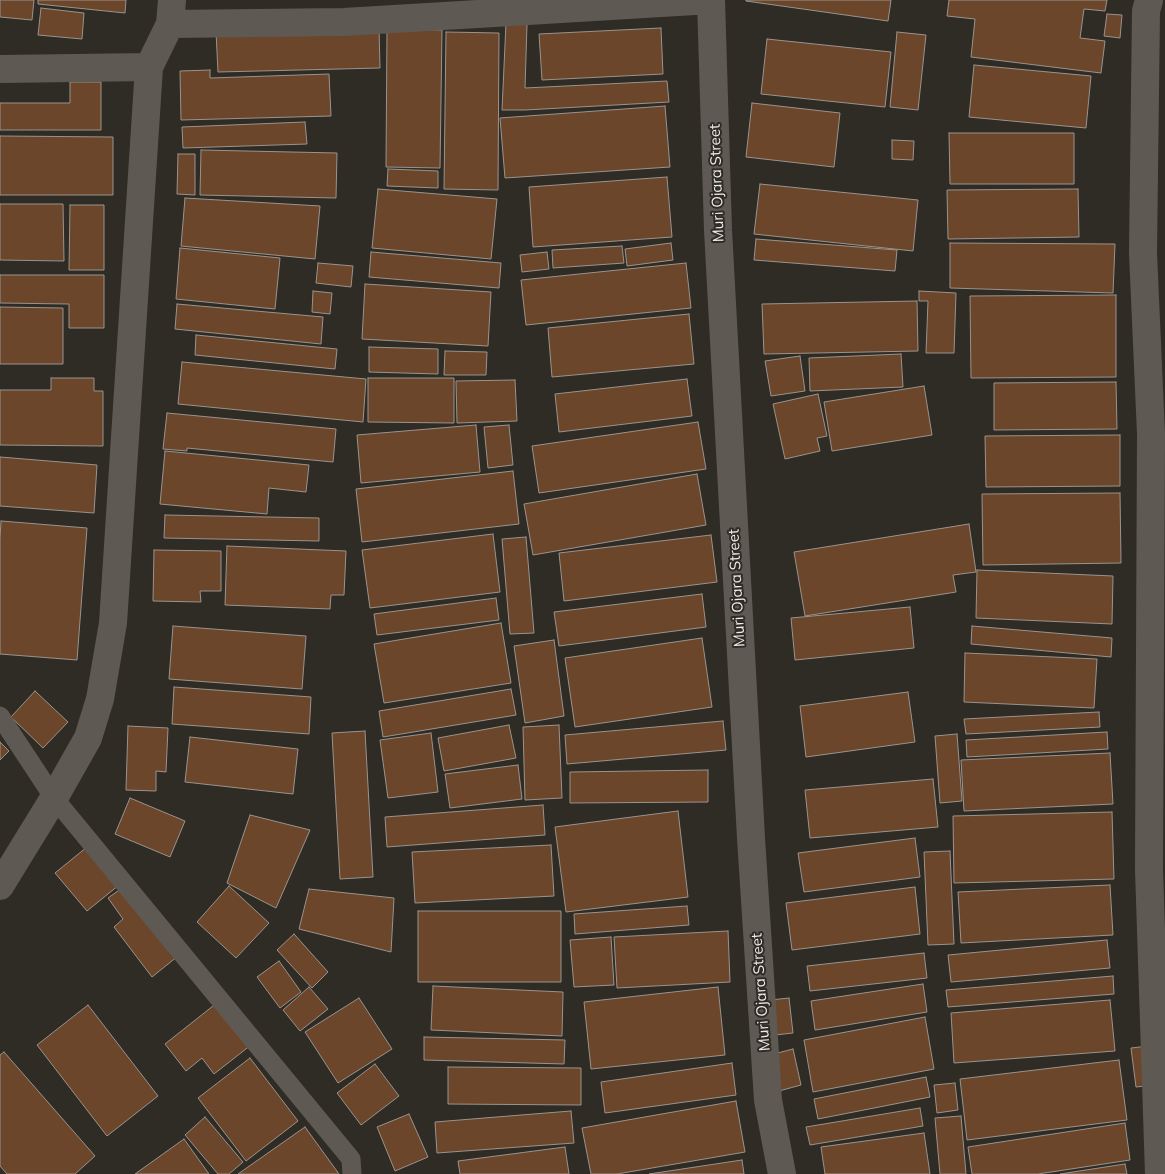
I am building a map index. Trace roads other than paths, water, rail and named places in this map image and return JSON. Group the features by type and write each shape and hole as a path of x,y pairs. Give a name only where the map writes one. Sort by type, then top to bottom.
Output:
{"street":[{"path":"0,886 88,738 100,698 114,623 149,67 171,12 344,22 711,0"},
{"name":"Muri Ojara Street","path":"711,0 718,230 751,838 768,1100 782,1174"},
{"path":"1148,0 1146,11 1143,253 1151,434 1150,869 1159,1174"},
{"path":"0,69 149,67"}],"lane":[{"path":"0,716 54,798 351,1159 352,1174"}]}
